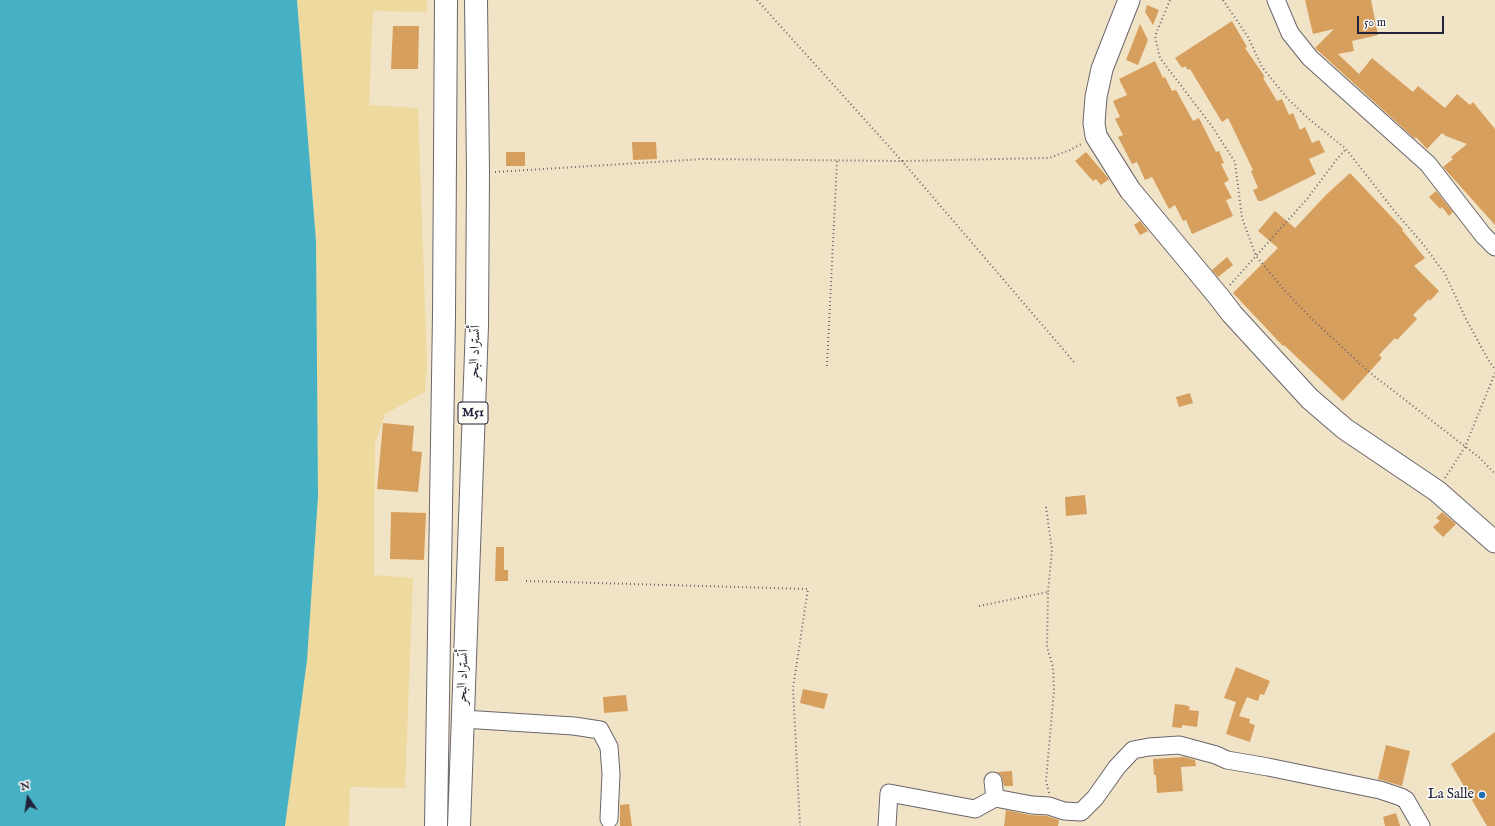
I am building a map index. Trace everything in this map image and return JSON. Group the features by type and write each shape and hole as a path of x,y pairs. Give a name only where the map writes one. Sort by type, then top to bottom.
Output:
{"highway":[{"name":"أتستراد البحر","path":"436,826 444,321 446,0"},
{"name":"أتستراد البحر","path":"459,826 477,325 478,173 476,0"},
{"path":"444,291 457,298 470,298 477,295"},
{"path":"444,321 463,319 477,325"}],"main road":[{"path":"1129,0 1102,69 1096,97 1094,122 1096,136 1130,190 1232,314 1310,399 1345,429 1437,491 1495,542"}],"street":[{"path":"1276,0 1290,33 1310,58 1428,164 1483,235 1495,247"},
{"path":"463,719 574,726 600,730 609,747 611,774 610,819"},
{"path":"887,826 889,793 975,809 995,798 1032,805 1049,806 1064,811 1081,812 1095,798 1117,767 1133,750 1149,747 1178,745 1216,755 1227,760 1380,790 1401,797 1406,800 1421,826"},
{"path":"993,781 995,798"}],"path":[{"path":"757,0 902,162 1074,362"},
{"path":"1170,0 1155,36 1160,58 1211,125 1235,162 1242,218 1256,256 1286,292 1314,321 1369,372 1480,458 1495,474"},
{"path":"1223,0 1248,38 1262,67 1287,98 1309,119 1346,149 1396,213 1423,244 1445,274 1466,319 1495,369"},
{"path":"478,173 702,159 902,162 1049,158 1070,150 1096,136"},
{"path":"1219,297 1307,199 1346,149"},
{"path":"827,366 837,161"},
{"path":"1437,491 1465,447 1495,373"},
{"path":"1046,507 1052,550 1048,592 1047,647 1053,667 1054,690 1046,781 1050,797 1049,806"},
{"path":"526,581 808,589 793,688 800,826"},
{"path":"979,606 1048,592"}],"sand":[{"path":"297,0 427,0 427,12 373,11 369,105 418,108 427,365 425,392 385,414 375,444 374,575 413,578 405,788 350,787 349,826 285,826 295,747 316,241"}],"water":[{"path":"0,0 297,0 316,241 318,496 307,660 285,826 0,826"}],"building":[{"path":"1305,0 1371,0 1378,35 1352,41 1354,51 1338,54 1359,74 1372,58 1413,92 1418,86 1445,108 1457,94 1470,105 1473,102 1495,129 1495,225 1443,167 1453,159 1451,157 1467,144 1442,133 1427,149 1416,137 1415,139 1315,48 1334,29 1313,34"},
{"path":"1147,5 1159,10 1153,25 1145,12"},
{"path":"1232,21 1247,47 1245,48 1265,77 1263,78 1277,101 1282,99 1289,115 1293,113 1300,130 1305,127 1312,143 1319,140 1325,152 1309,159 1316,174 1262,201 1258,201 1253,190 1258,188 1251,171 1253,170 1228,118 1222,122 1190,69 1188,70 1185,66 1182,68 1175,58"},
{"path":"1140,24 1148,40 1138,65 1126,60"},
{"path":"393,26 419,26 418,69 391,69"},
{"path":"1155,61 1163,78 1165,77 1172,91 1176,90 1193,121 1199,118 1216,152 1219,151 1224,163 1221,164 1229,180 1224,183 1232,198 1226,200 1233,216 1192,234 1186,220 1183,221 1175,205 1169,209 1152,177 1145,180 1137,162 1132,164 1118,137 1123,135 1115,119 1120,117 1113,101 1127,95 1119,79"},
{"path":"632,142 656,142 657,159 633,160"},
{"path":"506,152 525,152 525,166 506,166"},
{"path":"1086,152 1109,179 1101,185 1096,179 1093,181 1075,161"},
{"path":"1350,173 1403,229 1402,230 1425,258 1414,266 1439,291 1430,301 1429,299 1413,315 1417,319 1397,340 1395,338 1379,355 1382,358 1343,401 1284,345 1283,346 1233,293 1278,248 1258,231 1275,211 1295,228 1326,195"},
{"path":"1436,191 1453,212 1449,216 1442,207 1440,209 1429,197"},
{"path":"1140,221 1148,231 1140,235 1134,225"},
{"path":"1227,257 1233,265 1218,277 1212,270"},
{"path":"1190,393 1193,403 1179,407 1176,397"},
{"path":"383,423 414,426 412,451 422,452 418,492 377,489"},
{"path":"1085,495 1087,514 1066,516 1065,497"},
{"path":"391,512 426,513 424,560 390,559"},
{"path":"1442,512 1456,524 1443,537 1433,527 1440,521 1436,518"},
{"path":"496,547 504,547 504,570 508,570 508,581 495,581"},
{"path":"1236,667 1270,681 1264,695 1260,694 1258,701 1247,697 1239,716 1250,719 1249,723 1255,725 1250,742 1226,734 1236,702 1224,698"},
{"path":"803,689 828,694 824,709 800,703"},
{"path":"626,695 628,711 604,713 603,697"},
{"path":"1175,704 1190,707 1189,710 1199,711 1197,727 1182,725 1182,728 1172,727"},
{"name":"La Salle","path":"1495,732 1495,826 1487,826 1451,764"},
{"path":"1386,745 1410,751 1402,786 1378,779"},
{"path":"1184,757 1195,760 1196,766 1181,767 1183,791 1157,793 1153,759"},
{"path":"1012,771 1013,786 1004,786 1001,775 997,772"},
{"path":"629,804 632,826 620,826 620,805"},
{"path":"1006,810 1030,815 1047,816 1059,820 1058,826 1004,826"},
{"path":"1396,813 1400,826 1385,826 1383,817"}],"place":[{"name":"La Salle","path":"1482,795"}]}
